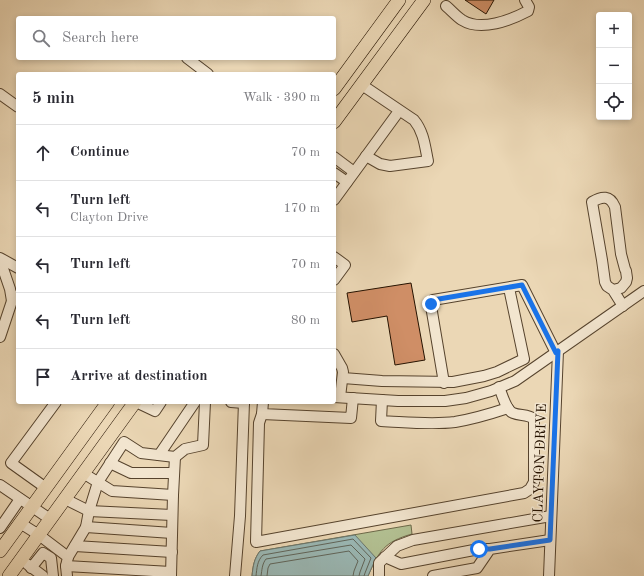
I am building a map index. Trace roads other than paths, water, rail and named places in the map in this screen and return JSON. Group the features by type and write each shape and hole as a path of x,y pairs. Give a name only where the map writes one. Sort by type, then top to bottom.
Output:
{"main road":[{"path":"336,85 399,0"},
{"path":"336,119 424,0"},
{"path":"2,542 20,523 107,404"},
{"path":"9,576 134,404"}],"street":[{"path":"444,2 463,20 479,25 514,18 528,11 529,7 525,0"},
{"path":"190,60 205,72"},
{"path":"362,85 414,120 420,128 424,139 428,161 390,166 380,164 366,156"},
{"path":"0,94 16,106"},
{"path":"336,197 399,111"},
{"path":"336,161 354,172"},
{"path":"336,174 347,182"},
{"path":"612,290 620,288 626,282 627,274 621,254 615,207 612,200 605,198 592,202 605,282 623,306"},
{"path":"336,258 345,265 336,277"},
{"path":"0,259 16,267"},
{"path":"0,259 10,289 15,298 0,337"},
{"path":"444,383 431,306 433,300 522,285 557,352"},
{"path":"343,378 444,383 464,381 497,372 524,359 509,288"},
{"path":"336,358 343,372 343,378 337,397 382,400 445,401 468,397 491,391 515,380 644,291"},
{"name":"CLAYTON DRIVE","path":"549,576 557,352"},
{"path":"464,381 468,397"},
{"path":"263,404 259,423 256,542 524,493 530,489 534,482 534,419 530,416 512,413 508,408 499,387"},
{"path":"262,414 351,418 353,398"},
{"path":"382,400 381,421 437,423 454,422 481,417 508,408"},
{"path":"46,488 11,463 55,404"},
{"path":"140,404 155,411 160,404"},
{"path":"159,455 194,404"},
{"path":"112,434 141,453 175,457 185,449 203,445 205,404"},
{"path":"235,576 240,516 244,404"},
{"path":"67,566 74,546 86,527 89,511 98,482 124,442"},
{"path":"20,523 39,535 67,566 171,574 175,457"},
{"path":"110,463 131,473 174,473"},
{"path":"84,473 112,491 173,495"},
{"path":"0,485 50,519"},
{"path":"0,528 20,499"},
{"path":"64,499 89,511 172,515"},
{"path":"380,576 379,563 397,546 412,540 551,516"},
{"path":"86,527 172,533"},
{"path":"385,557 401,564 479,549 490,549 550,540"},
{"path":"74,546 172,552"},
{"path":"433,576 477,568 490,549"},
{"path":"31,568 43,553 51,558 53,576"},
{"path":"20,560 43,576"}],"water":[{"path":"355,535 376,558 368,576 252,576 254,563 260,551"}]}
